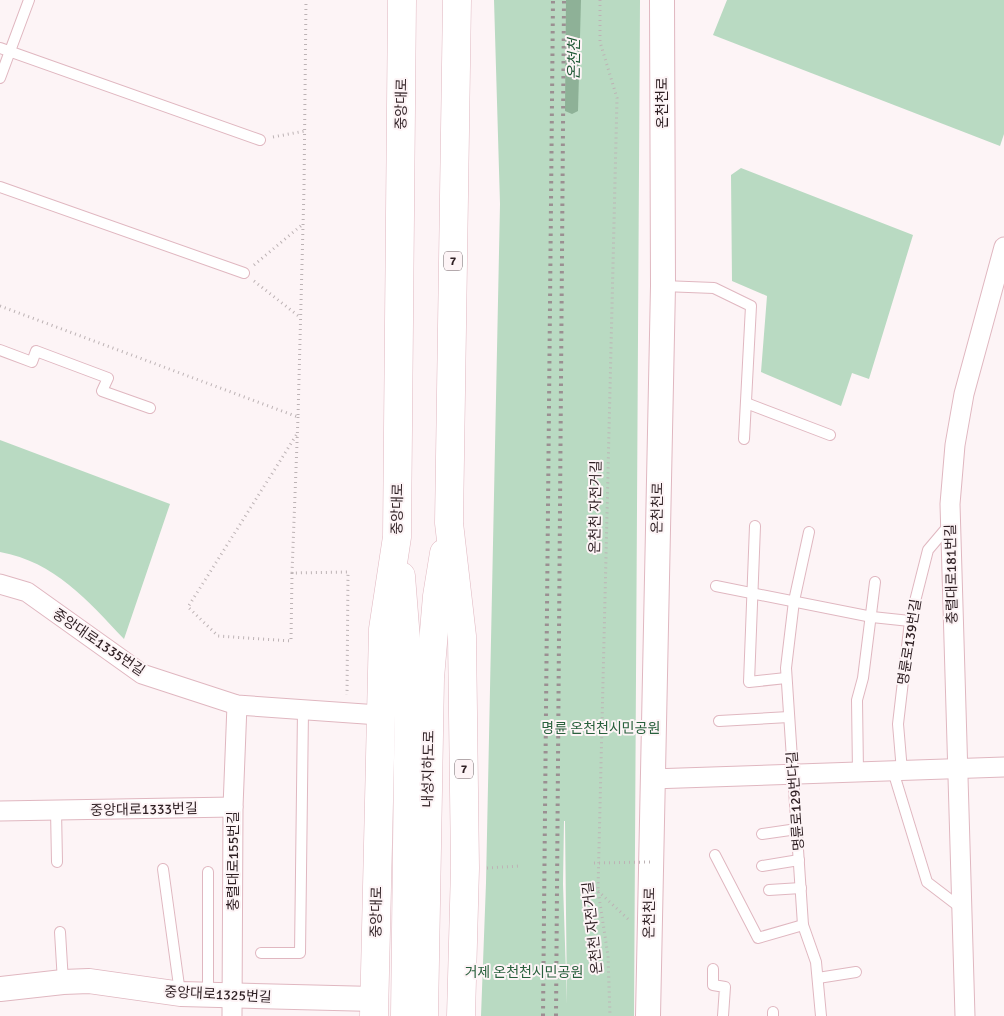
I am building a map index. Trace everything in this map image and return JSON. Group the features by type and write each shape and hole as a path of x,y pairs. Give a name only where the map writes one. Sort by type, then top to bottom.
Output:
{"main road":[{"name":"중앙대로","path":"374,1007 383,629 397,537 402,0"},
{"name":"7","path":"457,0 449,523 462,636 465,868 461,1016"},
{"name":"내성지하도로","path":"405,1016 419,678 437,596 449,523"},
{"name":"내성지하도로","path":"397,537 419,678 424,1016"}],"street":[{"name":"온천천로","path":"648,1016 651,779 663,286 662,0"},
{"name":"충렬대로181번길","path":"964,1016 950,523 954,445 964,394 1004,247"},
{"name":"중앙대로1335번길","path":"0,584 26,592 142,674 237,705 380,715"},
{"name":"충렬대로155번길","path":"232,1006 233,807 237,705"},
{"path":"651,779 1004,767"},
{"name":"중앙대로1333번길","path":"0,811 233,807"},
{"name":"중앙대로1325번길","path":"0,989 89,981 181,994 208,995 232,1006 374,1007"}],"lane":[{"path":"0,78 5,49 29,0"},
{"path":"5,49 260,140"},
{"path":"0,187 244,273"},
{"path":"663,286 714,288 751,306 744,439"},
{"path":"0,350 32,362 36,351 108,378 102,391 150,408"},
{"path":"746,402 830,435"},
{"name":"명륜로139번길","path":"897,771 898,724 910,621 928,550 950,523"},
{"path":"755,526 749,682 786,678"},
{"name":"명륜로129번다길","path":"809,532 794,601 786,678 803,925 816,962 821,1016"},
{"path":"858,772 857,700 872,617 875,582"},
{"path":"716,586 752,595 794,601 872,617 910,621"},
{"path":"261,953 300,953 303,710"},
{"path":"719,721 789,717"},
{"path":"897,771 927,882 961,908"},
{"path":"56,810 57,862"},
{"path":"762,834 797,829"},
{"path":"714,855 758,938 803,925"},
{"path":"762,866 799,860"},
{"path":"162,869 181,994"},
{"path":"208,872 208,995"},
{"path":"769,890 801,888"},
{"path":"60,932 63,982"},
{"path":"713,969 713,986 725,987 723,1016"},
{"path":"818,978 856,972"}],"path":[{"name":"온천천 자전거길","path":"600,0 600,42 617,98 598,890 608,956 610,1016"},
{"path":"260,140 305,131"},
{"path":"301,318 244,273 304,224"},
{"path":"298,417 298,434 292,573 291,641 218,636 188,608 298,434"},
{"path":"292,573 348,572 347,713"},
{"path":"594,863 650,862"},
{"path":"465,868 519,866"}],"green space":[{"path":"494,0 640,0 634,1016 481,1016 486,883 500,204","holes":["565,821 567,1004 563,884"]},
{"path":"727,0 1004,0 1004,134 1000,146 713,35"},
{"path":"741,168 913,235 869,379 852,373 841,406 761,372 767,296 732,281 731,175"},
{"path":"0,440 170,504 124,639 83,597 54,574 20,557 0,552"}],"water":[{"name":"온천천","path":"566,0 581,0 578,111 572,114 565,111"}],"railway":[{"path":"543,1016 553,0"},
{"path":"556,1016 564,0"}],"park label":[{"name":"명륜 온천천시민공원","path":"601,728"},
{"name":"거제 온천천시민공원","path":"524,972"}]}
